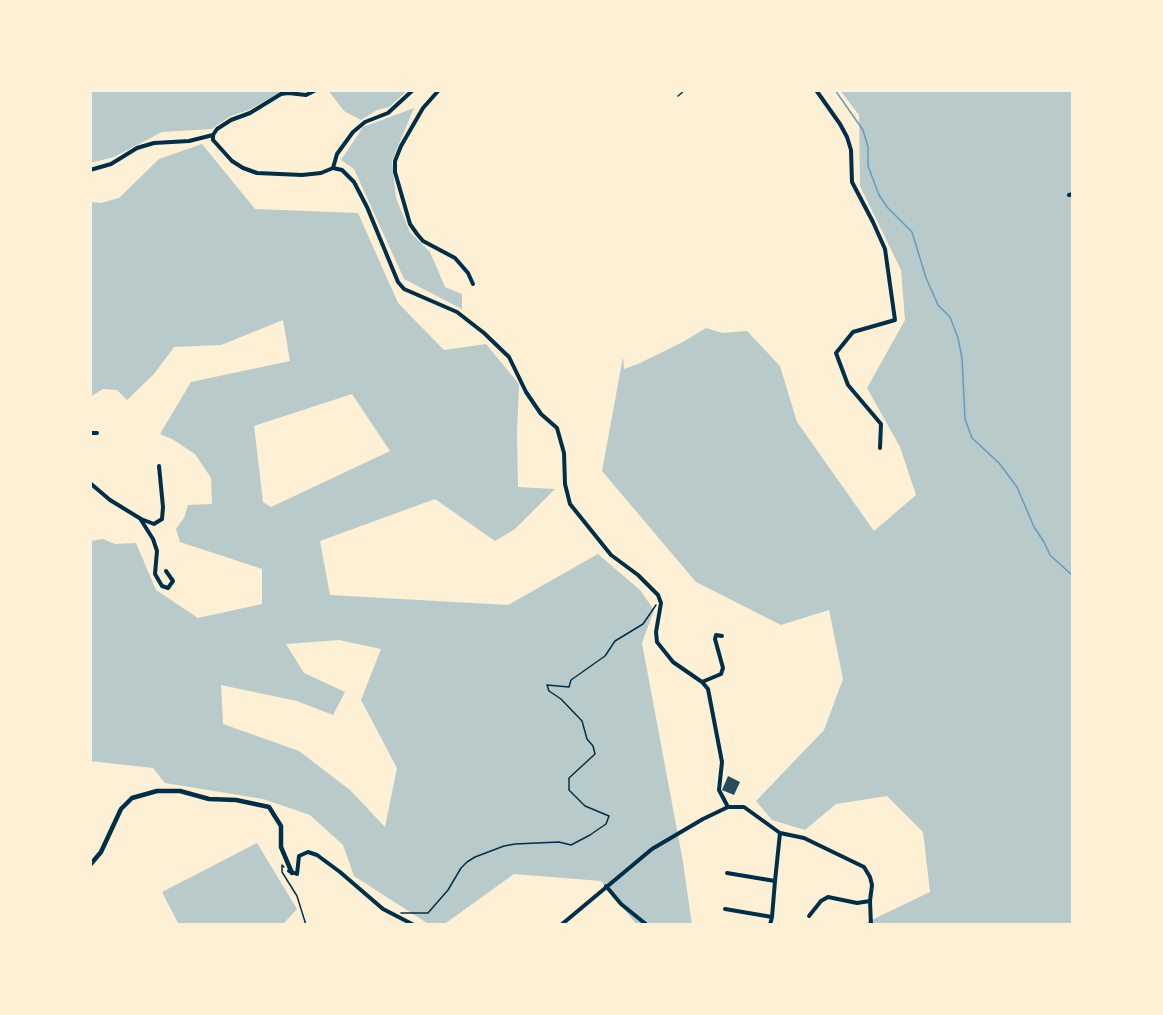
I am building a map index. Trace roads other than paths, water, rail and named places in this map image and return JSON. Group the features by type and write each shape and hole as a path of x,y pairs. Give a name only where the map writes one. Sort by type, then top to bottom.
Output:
{"street":[{"path":"316,90 306,95 281,94 217,129 213,140 232,161 249,170 280,175 302,175 338,168 358,189 398,282 404,288 457,312 509,357 526,392 542,414 557,428 564,453 565,484 570,504 611,555 639,575 652,588 660,599 657,642 672,662 702,682 708,689 722,762 719,789 728,807"},
{"path":"333,168 337,154 353,132 365,122 388,113 413,90"},
{"path":"440,90 423,108 401,146 395,161 395,172 410,224 423,241 455,258 468,273 473,284"},
{"path":"816,90 847,137 851,150 852,182 885,249 895,320 853,332 836,353 848,385 881,424 880,447"},
{"path":"90,170 111,164 137,148 154,143 189,141 213,135"},
{"path":"90,433 97,433"},
{"path":"90,483 110,500 141,519 154,524 162,519 159,466"},
{"path":"141,519 157,551 155,574 162,586 168,588 173,581 166,571"},
{"path":"702,682 721,674 723,668 715,639 716,635 722,636"},
{"path":"90,866 101,852 121,809 132,798 158,791 180,791 209,799 236,800 269,807 281,826 281,847 290,872 297,874 299,856 308,852 317,855 383,909 414,925"},
{"path":"561,925 652,849 728,807 744,807 780,833 804,838 864,867 872,885 871,925"},
{"path":"770,925 780,833"},
{"path":"726,873 775,881"},
{"path":"606,886 621,904 647,925"},
{"path":"809,916 821,901 828,897 857,903 870,901"},
{"path":"725,909 772,917"}],"lane":[{"path":"678,96 685,90"}],"waterway":[{"path":"835,90 863,130 868,147 868,166 879,195 887,207 912,232 926,278 938,305 950,317 962,358 965,419 972,438 999,463 1017,487 1034,527 1050,555 1073,576"}]}
